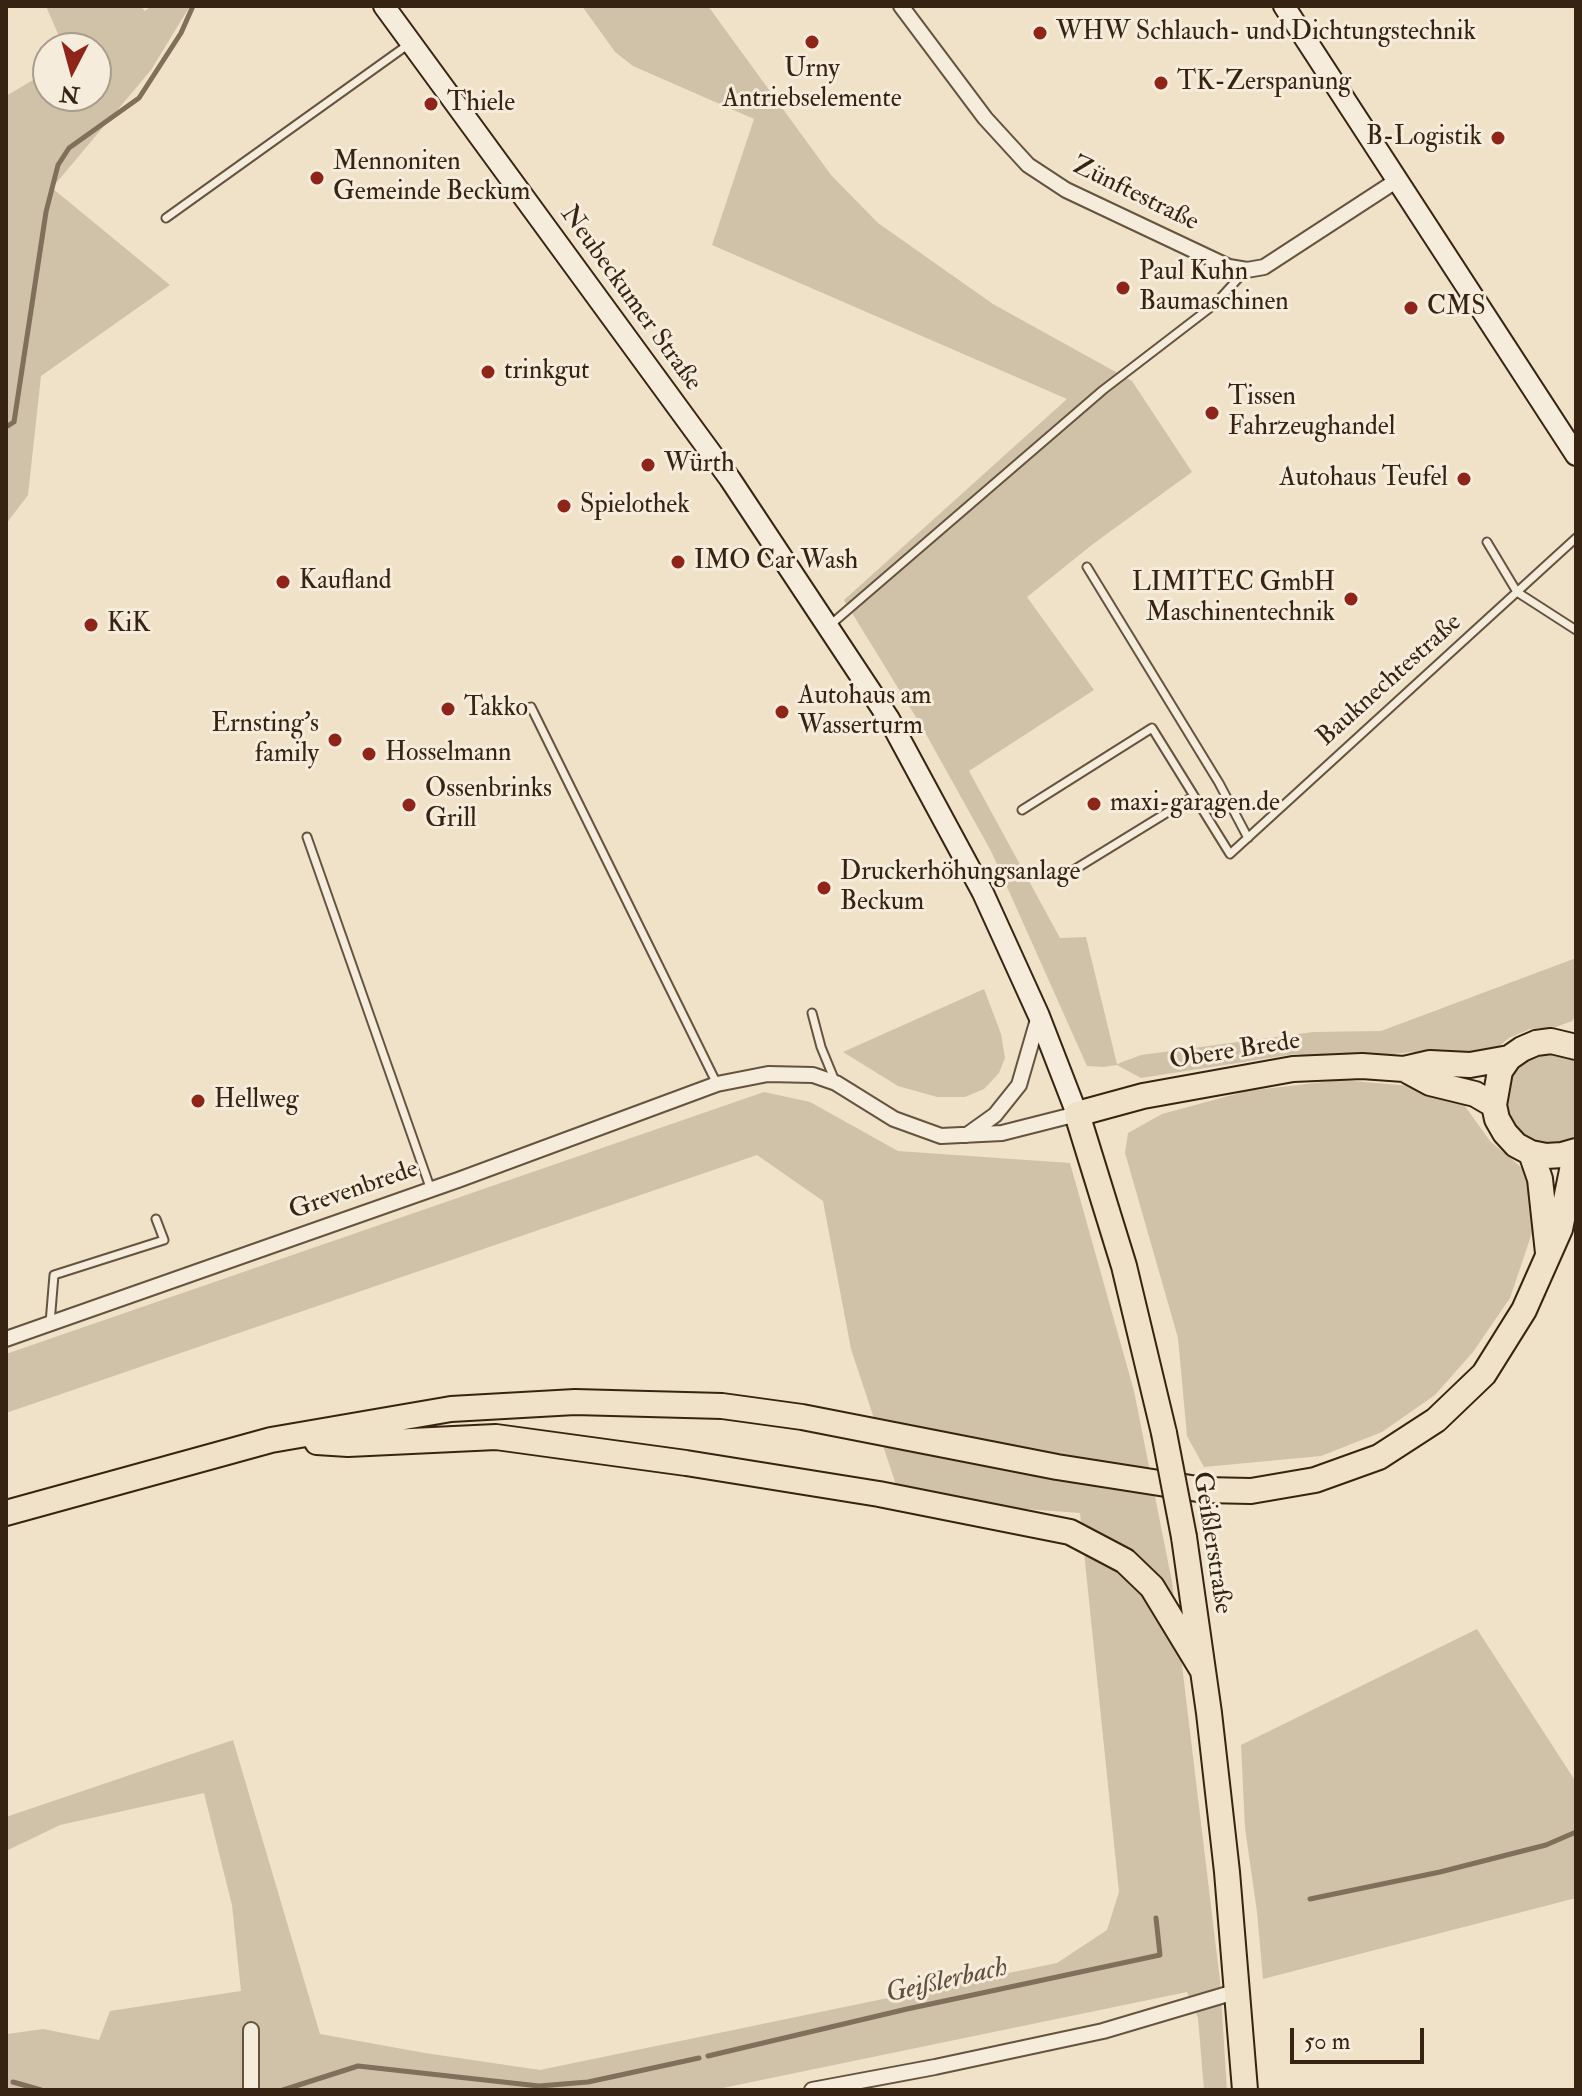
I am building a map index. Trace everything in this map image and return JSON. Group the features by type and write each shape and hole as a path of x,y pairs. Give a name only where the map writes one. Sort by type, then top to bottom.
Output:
{"main road":[{"name":"Neubeckumer Straße","path":"384,6 722,468 889,719 983,893 1039,1016 1077,1114"},
{"path":"1284,6 1576,455"},
{"name":"Obere Brede","path":"1077,1114 1156,1093 1293,1069 1362,1066 1404,1069 1430,1063 1470,1065 1509,1058 1536,1043 1551,1041 1576,1047"},
{"path":"6,1513 271,1440 451,1409 575,1402 722,1406 802,1417 1101,1474 1204,1490 1251,1491 1315,1480 1379,1457 1436,1420 1484,1374 1524,1310 1560,1229 1576,1151 1546,1156 1531,1153 1516,1145 1505,1133 1494,1105 1500,1071 1509,1058"},
{"name":"Obere Brede","path":"1404,1069 1430,1083 1475,1094 1494,1105"},
{"name":"Geißlerstraße","path":"1077,1114 1124,1266 1164,1433 1184,1537 1203,1671 1238,1991 1245,2090"},
{"path":"1531,1153 1540,1179 1548,1253"},
{"path":"271,1440 348,1444 496,1437 879,1494 1070,1532 1125,1561 1152,1587 1203,1671"}],"street":[{"name":"Zünftestraße","path":"901,6 985,118 1028,165 1066,190 1229,267 1247,270"},
{"path":"1247,270 1264,267 1399,179"},
{"path":"967,1135 995,1115 1019,1085 1039,1016"},
{"name":"Grevenbrede","path":"6,1339 431,1190 717,1084 768,1074 813,1075 836,1083 894,1119 941,1136 1002,1133 1077,1114"},
{"path":"812,2090 1103,2031 1238,1991"},
{"path":"251,2030 251,2090"}],"lane":[{"path":"166,218 411,43"},
{"path":"829,626 1103,390 1215,304 1247,270"},
{"name":"Bauknechtestraße","path":"1194,796 1230,854 1576,538"},
{"path":"1487,542 1517,592 1576,630"},
{"path":"1087,567 1219,783 1248,838"},
{"path":"531,707 717,1084"},
{"path":"1022,810 1152,728 1194,796 1059,879"},
{"path":"307,837 431,1190"},
{"path":"812,1013 821,1047 836,1083"},
{"path":"50,1323 54,1275 164,1240 156,1219"}],"shaded area":[{"path":"46,6 140,6 145,11 151,6 190,6 151,70 52,188 170,285 41,376 28,495 6,524 6,96 32,81 32,112 112,112 112,32 57,32"},
{"path":"582,6 708,6 831,175 878,223 993,304 1132,381 1192,472 1027,597 1094,690 969,771 1060,938 1086,937 1117,1064 1141,1055 1313,1032 1381,1031 1576,958 1576,1015 1572,1021 1556,1027 1530,1029 1509,1038 1496,1049 1474,1054 1413,1052 1344,1059 1295,1054 1141,1078 1117,1065 1087,1066 991,851 922,727 844,600 1067,399 712,245 754,119 633,66 615,52"},
{"path":"984,989 1001,1034 1005,1058 999,1073 984,1089 965,1097 937,1097 898,1086 843,1052"},
{"path":"1546,1051 1576,1058 1576,1137 1561,1143 1531,1141 1509,1121 1504,1107 1508,1077 1517,1064"},
{"path":"1341,1080 1412,1086 1462,1102 1490,1141 1522,1168 1533,1190 1532,1233 1510,1298 1473,1352 1435,1395 1382,1432 1321,1456 1204,1467 1187,1436 1178,1338 1125,1153 1128,1133 1162,1114 1247,1091"},
{"path":"764,1092 810,1102 898,1151 1070,1163 1134,1391 1172,1582 1220,1981 1227,2090 1204,2090 1198,2018 1187,1992 713,2090 6,2090 6,2031 7,2034 43,2029 99,2040 110,2011 241,1991 232,1905 204,1793 60,1825 6,1851 6,1817 233,1740 320,2034 540,2070 1057,1963 1107,1930 1119,1892 1080,1513 901,1500 851,1349 823,1201 757,1155 6,1413 6,1354"},
{"path":"1477,1629 1576,1782 1576,1898 1263,1979 1245,1828 1241,1745"}],"waterway":[{"path":"6,427 14,422 46,212 58,165 69,148 139,98 181,33 193,6"},
{"name":"Geißlerbach","path":"1310,1899 1440,1872 1546,1845 1576,1832"},
{"name":"Geißlerbach","path":"708,2056 907,2009 1160,1955 1156,1918"},
{"name":"Geißlerbach","path":"283,2090 358,2066 539,2086 588,2082 699,2058"},
{"name":"Geißlerbach","path":"13,2082 41,2090"}],"place":[{"name":"WHW Schlauch- und Dichtungstechnik","path":"1040,33"},
{"name":"Urny Antriebselemente","path":"812,42"},
{"name":"TK-Zerspanung","path":"1161,83"},
{"name":"Thiele","path":"431,104"},
{"name":"B-Logistik","path":"1498,138"},
{"name":"Mennoniten Gemeinde Beckum","path":"317,178"},
{"name":"Paul Kuhn Baumaschinen","path":"1123,288"},
{"name":"CMS","path":"1411,308"},
{"name":"trinkgut","path":"488,372"},
{"name":"Tissen Fahrzeughandel","path":"1212,413"},
{"name":"Würth","path":"648,465"},
{"name":"Autohaus Teufel","path":"1464,479"},
{"name":"Spielothek","path":"564,506"},
{"name":"IMO Car Wash","path":"678,562"},
{"name":"Kaufland","path":"283,582"},
{"name":"LIMITEC GmbH Maschinentechnik","path":"1351,599"},
{"name":"KiK","path":"91,625"},
{"name":"Takko","path":"448,709"},
{"name":"Autohaus am Wasserturm","path":"782,712"},
{"name":"Ernsting's family","path":"335,740"},
{"name":"Hosselmann","path":"369,754"},
{"name":"maxi-garagen.de","path":"1094,804"},
{"name":"Ossenbrinks Grill","path":"409,805"},
{"name":"Druckerhöhungsanlage Beckum","path":"824,888"},
{"name":"Hellweg","path":"198,1101"}]}
